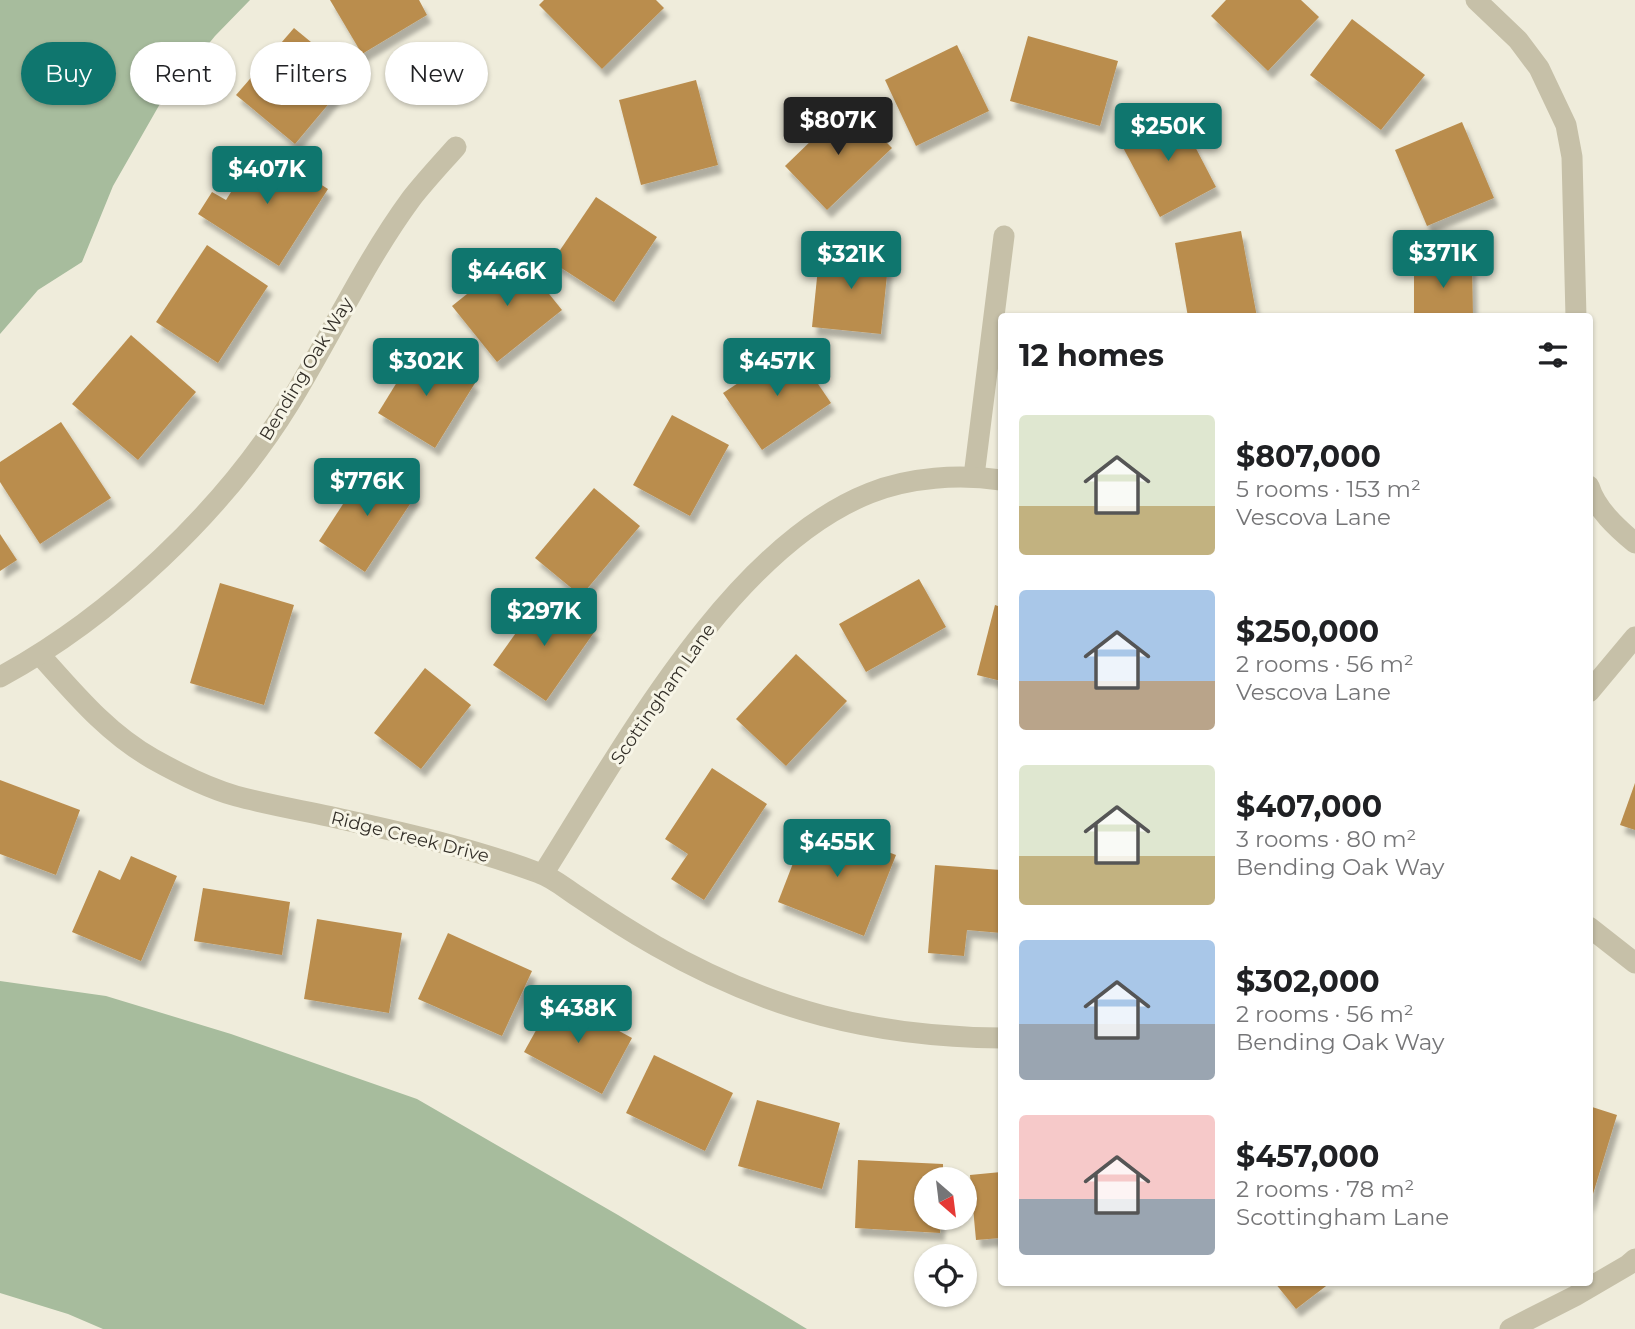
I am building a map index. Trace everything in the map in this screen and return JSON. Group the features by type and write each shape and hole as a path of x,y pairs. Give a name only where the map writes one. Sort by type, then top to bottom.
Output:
{"street":[{"path":"1475,0 1518,40 1539,68 1566,125 1572,157 1576,313"},
{"name":"Bending Oak Way","path":"0,677 40,655 103,608 197,522 228,487 289,405 373,258 411,199 456,147"},
{"path":"974,476 1004,236"},
{"name":"Scottingham Lane","path":"543,874 678,666 754,573 787,543 826,515 870,493 902,484 974,476 998,480"},
{"path":"1593,493 1617,528 1635,543"},
{"path":"1593,687 1635,637"},
{"name":"Ridge Creek Drive","path":"40,655 89,711 119,736 152,758 190,778 234,795 446,842 543,874 622,926 686,963 763,998 828,1018 888,1030 953,1037 998,1038"},
{"path":"1593,929 1635,963"},
{"path":"1593,1286 1635,1259"},
{"path":"1510,1329 1593,1286"}],"green space":[{"path":"0,0 250,0 210,42 130,42 130,105 159,105 113,186 82,262 38,290 0,334"},
{"path":"0,981 106,996 231,1034 417,1099 618,1215 807,1329 103,1329 68,1314 0,1293"}],"building":[{"path":"330,0 419,0 427,15 371,49 371,42 355,42"},
{"path":"544,0 656,0 664,8 602,69 539,5"},
{"path":"1226,0 1301,0 1319,17 1268,71 1211,16"},
{"path":"1352,19 1425,75 1381,130 1310,75"},
{"path":"294,28 311,42 282,42"},
{"path":"1028,36 1118,61 1100,126 1010,101"},
{"path":"957,45 989,111 916,146 885,80"},
{"path":"250,79 250,105 328,105 295,144 236,95"},
{"path":"696,80 718,165 641,185 619,100"},
{"path":"849,104 892,148 827,210 785,166"},
{"path":"1176,110 1216,187 1160,217 1119,140"},
{"path":"1462,122 1494,198 1427,226 1395,150"},
{"path":"260,146 328,189 279,266 198,214 212,192 226,200"},
{"path":"596,197 657,237 614,302 552,262"},
{"path":"1241,231 1256,313 1187,313 1175,243"},
{"path":"207,245 268,286 218,363 156,322"},
{"path":"820,248 889,255 881,334 812,327"},
{"path":"517,254 562,310 497,362 452,306"},
{"path":"1472,263 1473,313 1414,313 1414,264"},
{"path":"131,335 196,392 138,460 72,404"},
{"path":"793,347 831,403 762,450 723,393"},
{"path":"418,348 475,383 435,448 378,413"},
{"path":"672,415 729,445 690,516 633,485"},
{"path":"61,422 111,498 40,544 0,482 0,462"},
{"path":"369,464 416,495 365,572 319,541"},
{"path":"594,488 640,526 581,596 535,558"},
{"path":"0,534 17,560 0,571"},
{"path":"919,579 946,627 866,672 839,624"},
{"path":"220,583 294,605 264,705 190,683"},
{"path":"543,595 595,631 546,701 493,665"},
{"path":"995,605 998,606 998,680 977,675"},
{"path":"796,654 847,701 786,766 736,719"},
{"path":"425,668 471,705 421,769 374,733"},
{"path":"712,768 767,804 704,900 671,879 688,854 665,839"},
{"path":"0,780 80,810 56,875 0,854"},
{"path":"1635,783 1635,830 1620,825"},
{"path":"809,822 896,855 864,936 778,902"},
{"path":"131,856 177,876 141,961 72,932 99,870 120,880"},
{"path":"935,865 998,870 998,933 967,930 964,956 928,953"},
{"path":"203,888 290,902 282,955 194,941"},
{"path":"317,919 402,933 389,1013 304,999"},
{"path":"448,933 532,971 502,1036 418,999"},
{"path":"555,996 632,1038 602,1094 524,1052"},
{"path":"654,1055 733,1093 705,1151 626,1113"},
{"path":"757,1100 840,1123 822,1189 738,1166"},
{"path":"1593,1107 1617,1115 1593,1194"},
{"path":"858,1160 943,1164 943,1167 914,1167 914,1230 940,1230 940,1233 855,1228"},
{"path":"998,1172 998,1238 976,1240 977,1174"},
{"path":"1277,1286 1326,1286 1296,1309"}]}
